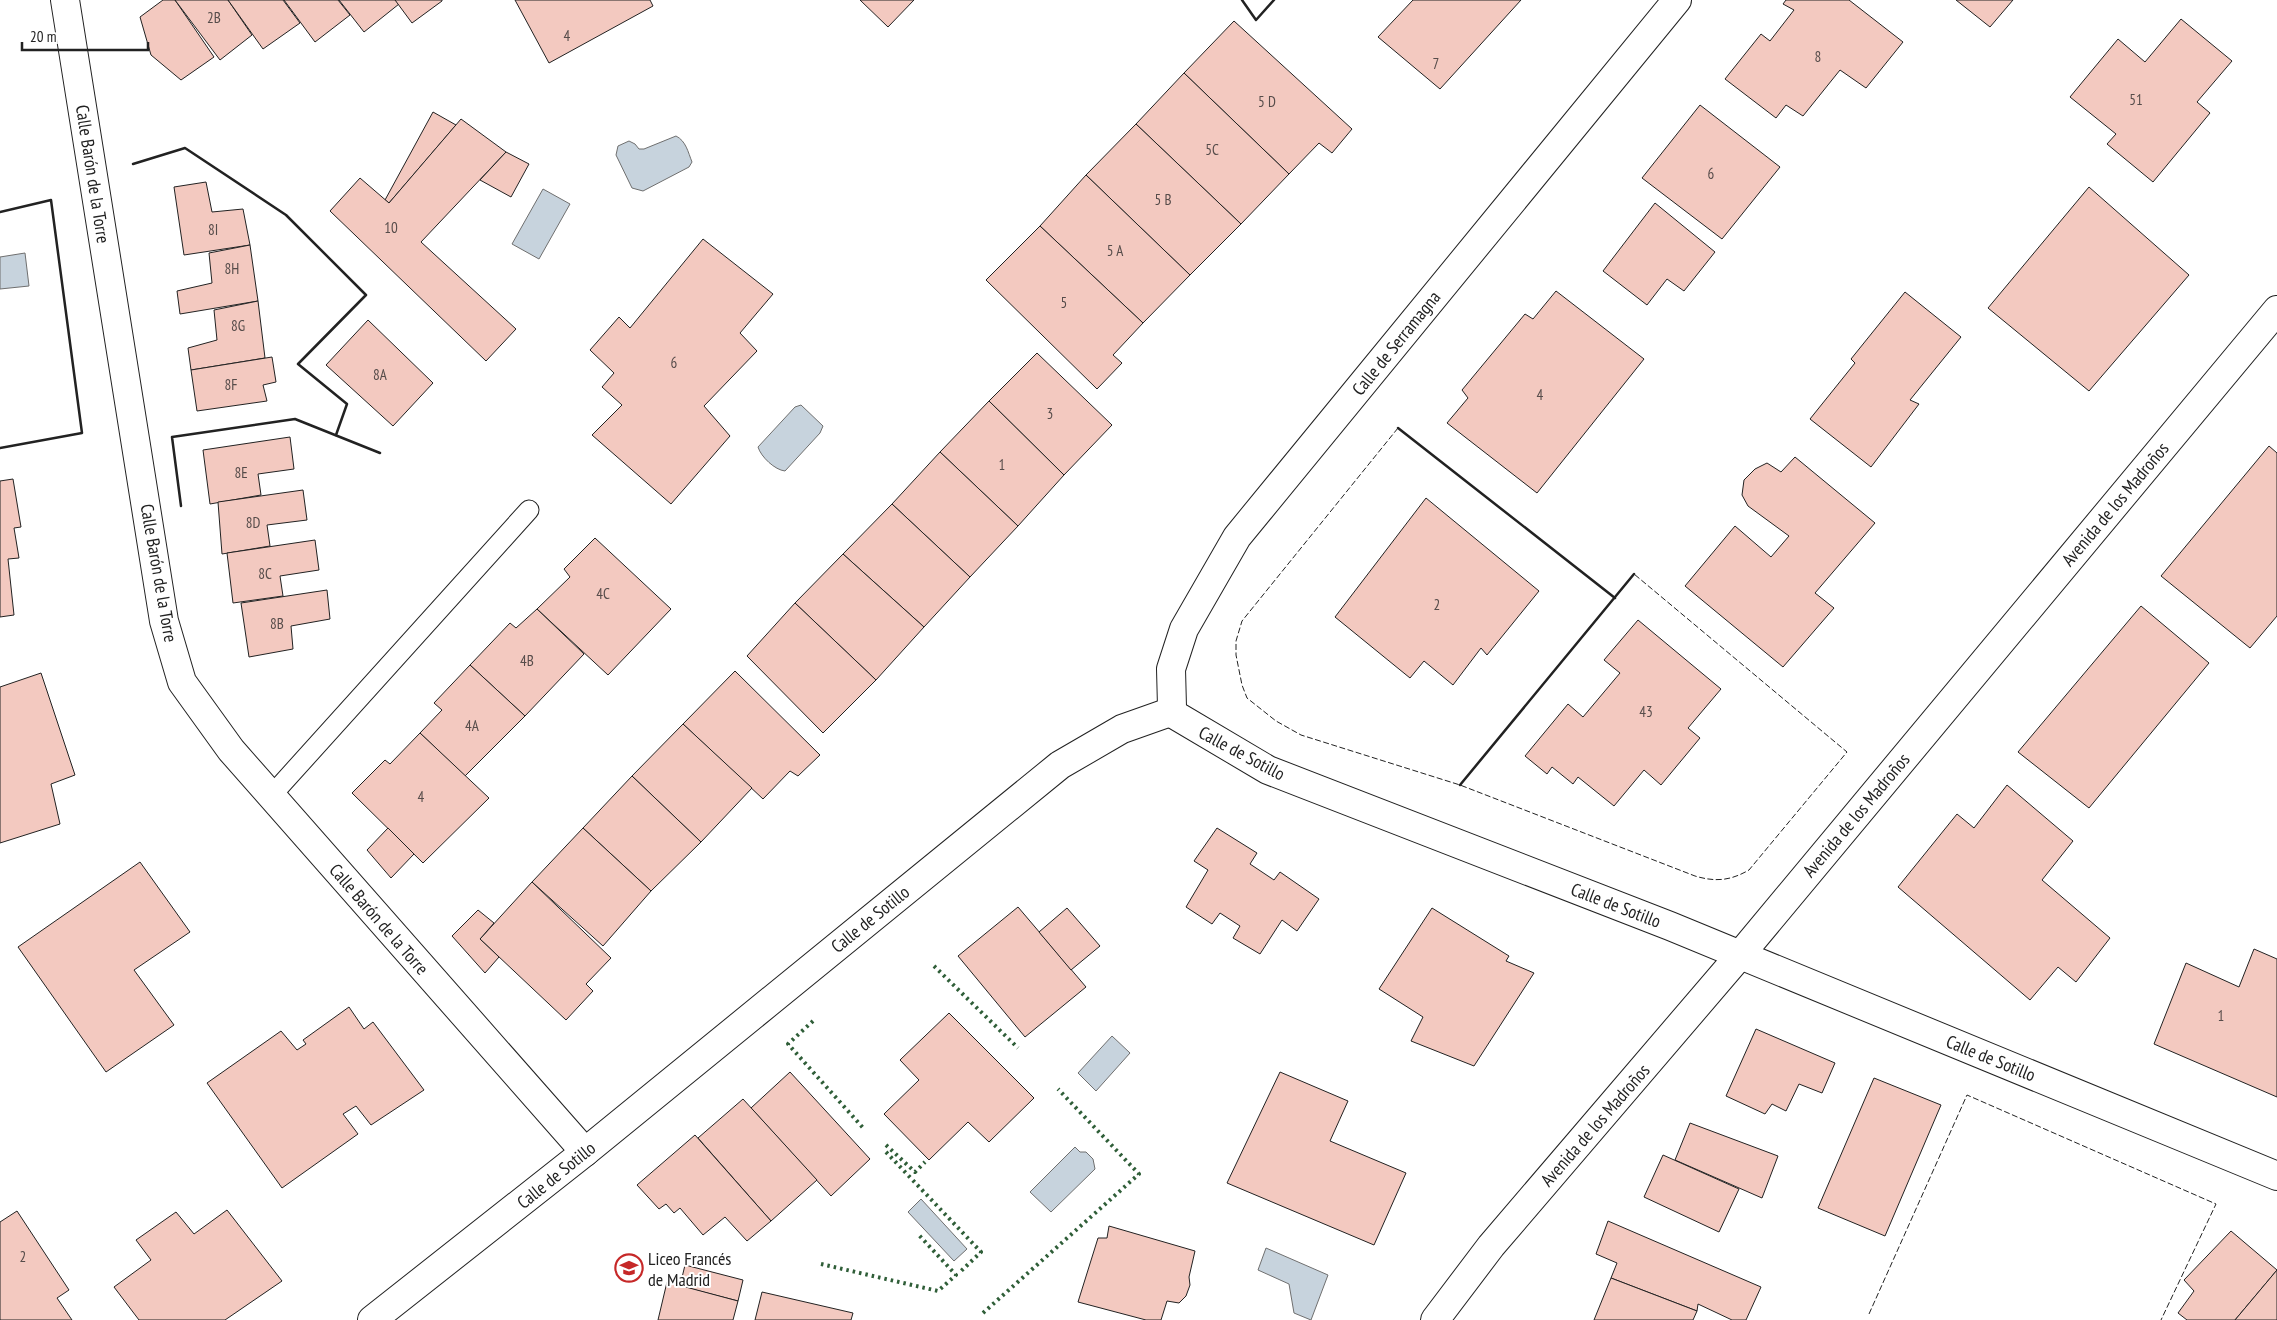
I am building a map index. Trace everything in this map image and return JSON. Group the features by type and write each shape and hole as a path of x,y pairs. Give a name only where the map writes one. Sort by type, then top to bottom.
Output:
{"street":[{"name":"Calle Barón de la Torre","path":"65,0 164,621 182,682 231,750 585,1152"},
{"name":"Calle de Serramagna","path":"1170,712 1172,707 1171,669 1184,630 1237,537 1677,0"},
{"name":"Avenida de los Madroños","path":"1435,1320 1491,1246 1740,955 2277,310"},
{"name":"Calle de Sotillo","path":"372,1320 585,1152 1060,765 1122,729 1170,712 1268,770 1740,955 2277,1176"}],"lane":[{"path":"271,796 529,510"}],"shaded area":[{"path":"676,136 682,141 688,151 692,162 689,167 643,191 632,188 616,155 618,146 629,141 639,149 644,149"},
{"path":"543,189 570,204 539,259 512,244"},
{"path":"25,253 29,286 0,289 0,257"},
{"path":"801,405 823,426 820,433 785,471 781,470 762,455 758,447 795,407"},
{"path":"1112,1036 1130,1053 1096,1091 1078,1073"},
{"path":"1075,1147 1080,1152 1086,1152 1093,1159 1095,1169 1051,1212 1030,1192"},
{"path":"921,1199 967,1249 954,1261 908,1212"},
{"path":"1266,1248 1328,1275 1311,1320 1294,1313 1289,1284 1258,1270"}],"building":[{"path":"163,0 175,0 214,57 181,80 151,55 140,17"},
{"path":"175,0 228,0 252,35 220,60"},
{"path":"228,0 283,0 300,23 263,49"},
{"path":"284,0 338,0 350,15 315,42"},
{"path":"339,0 395,0 399,4 364,32"},
{"path":"395,0 442,0 442,1 412,23"},
{"path":"515,0 650,0 653,6 549,63"},
{"path":"860,0 914,0 888,27"},
{"path":"1413,0 1521,0 1440,89 1378,37"},
{"path":"1786,0 1849,0 1903,42 1866,88 1840,70 1803,116 1786,105 1776,118 1725,79 1761,34 1770,41 1794,10 1783,4"},
{"path":"1956,0 2013,0 1990,27"},
{"path":"2181,19 2232,61 2197,102 2210,113 2153,182 2107,144 2116,134 2070,97 2118,39 2145,62"},
{"path":"1234,21 1352,129 1332,153 1319,143 1289,174 1184,73"},
{"path":"1184,73 1289,174 1241,224 1136,124"},
{"path":"1700,105 1780,167 1722,239 1642,178"},
{"path":"433,112 456,125 389,203 385,200"},
{"path":"461,119 506,152 421,242 516,329 486,361 330,211 360,178 389,203"},
{"path":"1136,124 1241,224 1190,275 1086,175"},
{"path":"506,152 529,164 511,197 480,180"},
{"path":"1086,175 1190,275 1143,323 1040,226"},
{"path":"206,182 212,212 243,209 250,245 184,255 174,187"},
{"path":"2089,187 2189,275 2089,391 1988,308"},
{"path":"1655,203 1715,252 1684,291 1667,279 1647,305 1603,271"},
{"path":"1040,226 1143,323 1113,355 1122,363 1097,389 986,280"},
{"path":"703,239 773,294 740,333 757,351 704,406 730,436 671,504 592,435 622,405 602,387 614,373 590,350 619,317 630,328"},
{"path":"250,245 258,301 180,314 177,291 212,283 209,253"},
{"path":"1556,291 1644,359 1537,493 1447,423 1468,398 1462,390 1525,314 1533,319"},
{"path":"1905,292 1961,337 1910,400 1919,404 1871,467 1810,419 1855,363 1851,359"},
{"path":"258,301 265,358 191,370 188,348 217,340 214,310"},
{"path":"368,320 433,383 393,426 326,365"},
{"path":"1037,353 1112,425 1064,475 989,401"},
{"path":"272,357 276,382 263,385 267,401 197,411 191,370"},
{"path":"989,401 1064,475 1018,526 940,452"},
{"path":"290,437 294,469 258,474 261,495 210,504 203,450"},
{"path":"2269,446 2277,453 2277,616 2250,648 2161,576"},
{"path":"940,452 1018,526 970,577 892,504"},
{"path":"1795,457 1875,523 1815,593 1834,608 1783,667 1685,586 1735,526 1771,557 1789,536 1748,506 1742,495 1744,480 1755,469 1767,463 1781,472"},
{"path":"13,479 21,527 14,528 19,558 8,559 14,615 0,617 0,481"},
{"path":"303,490 307,520 267,525 270,546 222,554 218,502"},
{"path":"1426,498 1539,591 1487,655 1481,648 1453,685 1424,661 1410,678 1335,617"},
{"path":"892,504 970,577 924,627 843,554"},
{"path":"595,538 671,609 608,675 537,609 570,577 564,569"},
{"path":"315,540 319,570 280,576 283,596 233,603 227,553"},
{"path":"843,554 924,627 876,680 795,603"},
{"path":"327,590 330,619 291,626 293,649 249,657 241,603"},
{"path":"795,603 876,680 823,733 747,656"},
{"path":"2141,606 2209,663 2089,808 2018,752"},
{"path":"537,609 584,654 525,716 470,665 510,623 516,628"},
{"path":"1638,620 1721,689 1688,728 1700,738 1661,785 1644,770 1614,806 1578,777 1573,784 1552,767 1547,774 1525,756 1568,704 1583,717 1620,673 1604,660"},
{"path":"470,665 525,716 465,776 420,733 442,710 434,703"},
{"path":"735,671 820,755 798,776 790,771 763,799 683,724"},
{"path":"41,673 75,775 51,784 60,824 0,843 0,687"},
{"path":"683,724 752,788 701,842 632,776"},
{"path":"420,733 489,798 423,863 352,793 385,760 390,764"},
{"path":"632,776 701,842 651,891 583,828"},
{"path":"2007,785 2073,841 2042,880 2110,938 2076,982 2058,967 2030,1000 1898,887 1957,814 1974,828"},
{"path":"388,828 414,854 391,878 367,850"},
{"path":"583,828 651,891 603,946 532,882"},
{"path":"1217,828 1257,853 1250,864 1274,880 1280,872 1319,899 1297,931 1282,920 1260,954 1233,938 1240,926 1220,913 1212,924 1186,907 1208,870 1194,861"},
{"path":"140,862 190,932 134,970 174,1025 106,1072 18,947"},
{"path":"532,882 611,958 586,984 593,991 566,1020 480,939"},
{"path":"1018,907 1086,987 1025,1037 958,956"},
{"path":"1067,908 1100,946 1071,970 1039,932"},
{"path":"1432,908 1509,956 1506,961 1534,973 1474,1066 1411,1041 1423,1017 1379,989"},
{"path":"478,910 494,923 480,939 499,957 485,973 452,936"},
{"path":"2254,949 2277,959 2277,1097 2154,1044 2186,963 2239,987"},
{"path":"349,1007 364,1029 373,1022 424,1090 371,1125 356,1106 343,1114 358,1134 282,1188 207,1083 281,1031 297,1050 306,1044 303,1040"},
{"path":"949,1013 1034,1098 989,1142 968,1122 929,1160 884,1114 919,1080 900,1060"},
{"path":"1756,1029 1835,1063 1822,1093 1799,1084 1786,1111 1772,1104 1765,1114 1726,1096"},
{"path":"790,1072 870,1159 831,1196 751,1108"},
{"path":"1280,1072 1348,1101 1330,1141 1406,1173 1374,1245 1227,1183"},
{"path":"1874,1078 1941,1105 1885,1236 1818,1208"},
{"path":"743,1099 817,1180 771,1221 698,1138"},
{"path":"1690,1123 1778,1156 1762,1198 1675,1160"},
{"path":"695,1135 771,1221 747,1241 725,1217 703,1235 680,1208 674,1213 666,1204 659,1209 637,1185"},
{"path":"1663,1155 1739,1189 1719,1232 1644,1197"},
{"path":"227,1210 282,1281 225,1320 139,1320 114,1287 151,1260 136,1240 176,1212 194,1234"},
{"path":"17,1211 69,1290 57,1298 72,1320 0,1320 0,1222"},
{"path":"1608,1221 1761,1287 1746,1320 1732,1320 1698,1304 1697,1311 1611,1278 1617,1263 1596,1254"},
{"path":"1109,1226 1195,1251 1189,1277 1190,1285 1186,1296 1179,1303 1167,1301 1161,1320 1146,1320 1078,1302 1098,1238 1107,1238"},
{"path":"2231,1231 2277,1270 2235,1320 2187,1320 2178,1313 2194,1291 2184,1280"},
{"path":"685,1265 743,1280 738,1301 680,1286"},
{"path":"2277,1270 2277,1320 2235,1320"},
{"path":"1611,1278 1697,1311 1693,1320 1594,1320"},
{"path":"667,1282 738,1301 733,1320 658,1320"},
{"path":"762,1292 853,1313 851,1320 755,1320"}],"hedge":[{"path":"934,966 1018,1048"},
{"path":"813,1021 788,1044 865,1130"},
{"path":"983,1313 1139,1174 1058,1089"},
{"path":"886,1145 915,1172 925,1162"},
{"path":"886,1152 981,1252 960,1272"},
{"path":"821,1264 938,1291 956,1275 917,1233"}],"fence":[{"path":"1398,428 1242,621 1236,641 1236,655 1242,685 1247,698 1276,721 1301,735 1460,785 1695,876 1716,880 1729,878 1749,870 1847,752 1634,574"},
{"path":"1869,1314 1967,1095 2216,1204 2161,1320"}],"wall":[{"path":"1242,0 1256,20 1274,0"},
{"path":"133,164 185,148 286,215 366,295 298,364 347,404 336,435"},
{"path":"0,212 51,200 82,433 0,448"},
{"path":"181,506 172,437 295,419 380,453"},
{"path":"1398,428 1615,598"},
{"path":"1460,785 1634,574"}],"place":[{"name":"Liceo Francés de Madrid","path":"629,1268"}]}
